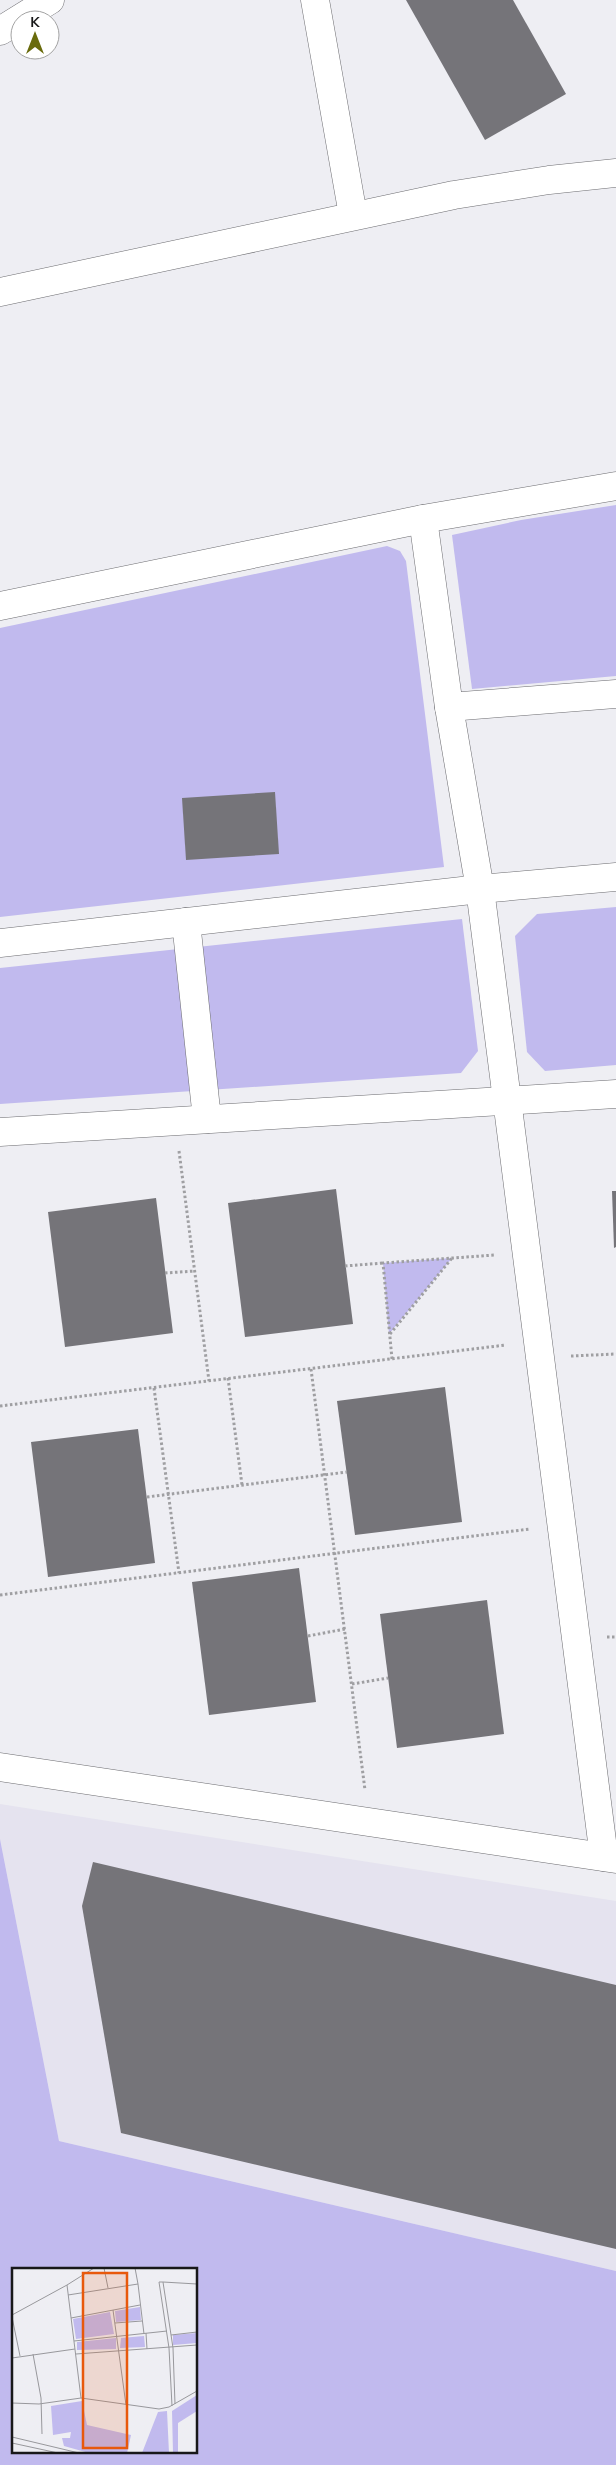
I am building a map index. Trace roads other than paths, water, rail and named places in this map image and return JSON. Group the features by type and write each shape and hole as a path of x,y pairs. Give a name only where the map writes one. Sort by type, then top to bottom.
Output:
{"street":[{"path":"0,31 50,0"},
{"path":"315,0 353,215"},
{"path":"0,292 115,269 353,215 454,195 549,180 616,173"},
{"path":"0,606 423,519 616,486"},
{"path":"0,1767 610,1858 562,1526 480,889 449,707 423,519"},
{"path":"449,707 616,694"},
{"path":"0,943 480,889 616,877"},
{"path":"186,922 207,1119"},
{"path":"0,1132 616,1094"}]}
